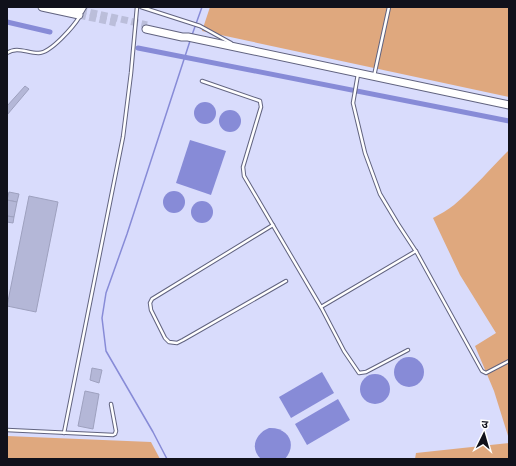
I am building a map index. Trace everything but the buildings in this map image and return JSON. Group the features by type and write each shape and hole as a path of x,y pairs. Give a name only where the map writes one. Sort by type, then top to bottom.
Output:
{"street":[{"path":"42,7 81,11"},
{"path":"65,7 81,11"},
{"path":"146,27 182,37 241,48 357,76 374,76 509,105"}],"lane":[{"path":"64,433 122,137 131,73 137,7"},
{"path":"141,7 200,26 241,48"},
{"path":"374,76 389,7"},
{"path":"7,53 16,50 38,54 44,52 61,38 78,19 81,11"},
{"path":"357,76 353,103 374,180 380,194 416,251 483,372 486,373 509,361"},
{"path":"202,81 260,101 261,107 243,171 244,176 344,351 359,373 366,372 408,350"},
{"path":"273,225 152,299 150,306 165,338 169,342 177,343 286,281"},
{"path":"320,307 416,251"},
{"path":"7,430 113,435 115,434 111,404"}],"shaded area":[{"path":"210,7 509,7 509,97 202,31"},
{"path":"509,150 509,439 494,391 475,346 496,333 460,275 433,218 454,205"},
{"path":"7,436 151,442 160,459 7,459"},
{"path":"509,443 509,459 415,459 416,453"}],"water":[{"path":"205,102 213,105 216,113 213,121 205,124 197,121 194,113 197,105"},
{"path":"230,110 238,113 241,121 238,129 230,132 222,129 219,121 222,113"},
{"path":"190,140 226,151 211,195 176,183"},
{"path":"174,191 182,194 185,202 182,210 174,213 166,210 163,202 166,194"},
{"path":"202,201 210,204 213,212 210,220 202,223 194,220 191,212 194,204"},
{"path":"409,357 420,361 424,372 420,383 409,387 398,383 394,372 398,361"},
{"path":"322,372 334,393 291,418 279,397"},
{"path":"375,374 386,378 390,389 386,400 375,404 364,400 360,389 364,378"},
{"path":"338,399 350,420 307,445 295,424"},
{"path":"269,428 281,430 286,433 289,438 291,448 285,459 261,459 257,455 255,450 256,441 264,430"}],"waterway":[{"path":"192,35 202,7"},
{"path":"7,22 50,32"},
{"path":"167,459 106,351 102,318 106,293 127,234 190,41"},
{"path":"138,48 509,121"}],"tunnel":[{"path":"80,10 147,25"},
{"path":"79,15 116,23"}]}
